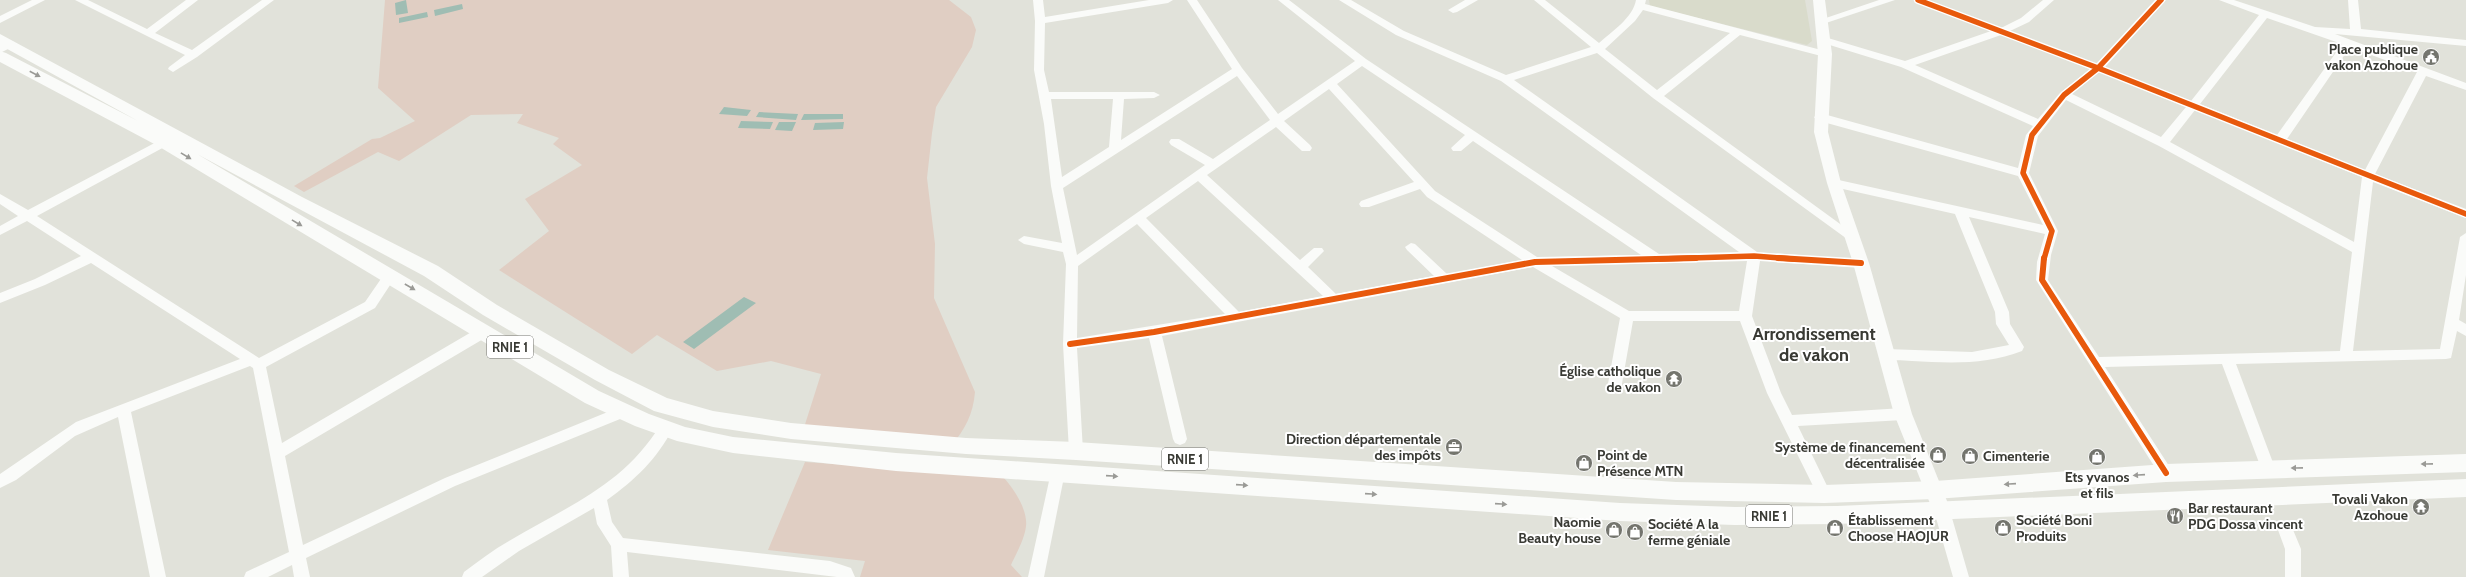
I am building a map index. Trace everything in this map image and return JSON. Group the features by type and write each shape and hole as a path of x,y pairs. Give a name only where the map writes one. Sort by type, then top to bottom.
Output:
{"highway":[{"name":"RNIE 1","path":"2,47 164,142 336,246 485,331 592,397 684,435 739,446 896,462 1620,512 1766,516 1942,511 2466,488"},
{"name":"RNIE 1","path":"2,47 431,271 543,341 662,406 713,419 791,431 966,446 1076,451 1637,489 1824,494 1935,490 2166,473 2268,468 2466,463"}],"main road":[{"path":"1818,0 1822,21 1824,47 1820,117 1821,132 1834,183 1861,263 1903,414 1935,490 1942,511"}],"street":[{"path":"0,20 40,0"},
{"path":"80,0 193,56"},
{"path":"148,33 193,0"},
{"path":"173,69 193,56 268,0"},
{"path":"1038,0 1040,21 1039,70 1050,124 1057,186 1072,264 1070,344 1076,451"},
{"path":"1040,21 1131,3 1168,0"},
{"path":"1192,0 1238,70 1277,121 1306,148"},
{"path":"1283,0 1362,61 1657,259"},
{"path":"1344,0 1400,34 1505,80 1754,256"},
{"path":"1453,10 1474,0"},
{"path":"1539,0 1600,48 1657,96 1854,240"},
{"path":"1822,21 1890,0"},
{"path":"1918,0 2098,68 2193,107 2466,214"},
{"path":"1905,65 2002,31 2026,20 2050,0"},
{"path":"2052,231 2023,173 2032,134 2064,95 2098,68 2161,0"},
{"path":"2224,0 2314,30 2466,87"},
{"path":"2163,143 2193,107 2261,12 2259,0"},
{"path":"2353,0 2356,32"},
{"path":"1505,80 1600,48 1631,19 1641,3 1737,32 1824,47 1905,65 2039,124"},
{"path":"2314,30 2356,32 2466,43"},
{"path":"1657,96 1737,32"},
{"path":"2279,141 2348,43"},
{"path":"1072,264 1362,61"},
{"path":"1057,186 1238,70"},
{"path":"2346,356 2368,176 2423,71"},
{"path":"1331,84 1431,194 1535,262 1626,316 1745,316"},
{"path":"1115,149 1116,111 1119,95"},
{"path":"1045,96 1154,95"},
{"path":"2064,95 2163,143 2358,250"},
{"path":"1820,117 2023,173"},
{"path":"1457,148 1472,135"},
{"path":"0,232 164,142"},
{"path":"1174,142 1214,165"},
{"path":"1199,175 1335,300"},
{"path":"1834,183 2052,231"},
{"path":"1365,204 1421,184"},
{"path":"0,198 255,363 277,453 296,555 302,577"},
{"path":"1886,354 1959,357 2009,352 2017,348 2003,324 2002,312 1960,211"},
{"path":"1138,218 1235,316"},
{"path":"2052,231 2047,241 2046,255 2040,271 2042,280 2166,473"},
{"path":"2096,362 2446,354 2466,237"},
{"path":"1024,240 1069,249"},
{"path":"1411,247 1440,274"},
{"path":"1300,267 1318,251"},
{"path":"1754,256 1745,316 1774,393 1790,421 1824,494"},
{"path":"1411,276 1440,274 1535,262 1754,256 1861,263"},
{"path":"0,298 40,282 92,257"},
{"path":"1070,344 1154,332 1235,316 1335,300 1440,274 1473,263"},
{"path":"0,482 21,469 48,446 70,432 91,422 255,363 370,305 390,276"},
{"path":"1614,388 1626,316"},
{"path":"2452,322 2466,331"},
{"path":"277,453 485,331"},
{"path":"1154,332 1180,439"},
{"path":"2227,359 2268,468"},
{"path":"124,411 158,577"},
{"path":"252,577 450,482 625,411"},
{"path":"1790,421 1903,414"},
{"path":"470,577 518,543 599,497 646,460 666,428"},
{"path":"1036,577 1058,472"},
{"path":"599,497 605,524 619,544 622,577"},
{"path":"1942,511 1961,577"},
{"path":"2286,530 2293,549 2293,577"},
{"path":"619,544 830,568 845,573 847,577"}],"shaded area":[{"path":"385,0 949,0 971,17 976,30 972,47 936,107 927,178 935,244 934,298 975,392 968,421 956,440 951,446 801,437 821,374 771,361 717,371 657,335 632,354 499,270 549,231 525,199 582,165 553,144 559,138 517,123 523,114 471,115 399,161 378,152 304,192 294,186 372,139 380,138 415,121 378,88"},
{"path":"1649,0 1805,0 1812,41 1807,45 1650,6"},
{"path":"805,462 1002,476 1011,486 1025,513 1026,526 1024,536 1011,565 1022,577 860,577 865,561 768,550"}],"water":[{"path":"406,0 408,13 396,15 395,3"},
{"path":"462,4 463,9 435,16 434,10"},
{"path":"427,12 428,17 399,23 399,18"},
{"path":"724,107 751,110 747,116 719,114"},
{"path":"759,112 798,114 796,120 756,117"},
{"path":"804,114 843,114 843,119 801,120"},
{"path":"741,121 773,122 770,129 738,128"},
{"path":"779,122 796,122 792,131 775,130"},
{"path":"844,122 843,129 813,130 815,123"},
{"path":"744,297 756,303 694,349 683,342"}],"cycle path":[{"path":"1918,0 2098,68 2466,214"},
{"path":"2161,0 2098,68 2064,95 2032,135 2023,173 2052,231 2044,255 2042,280 2166,473"},
{"path":"1070,344 1154,332 1535,262 1754,256 1861,263"}],"place":[{"name":"Place publique vakon Azohoue","path":"2431,57"},
{"name":"Église catholique de vakon","path":"1674,379"},
{"name":"Direction départementale des impôts","path":"1454,447"},
{"name":"Système de financement décentralisée","path":"1938,455"},
{"name":"Cimenterie","path":"1970,456"},
{"name":"Ets yvanos et fils","path":"2097,457"},
{"name":"Point de Présence MTN","path":"1584,463"},
{"name":"Tovali Vakon Azohoue","path":"2421,507"},
{"name":"Bar restaurant PDG Dossa vincent","path":"2175,516"},
{"name":"Établissement Choose HAOJUR","path":"1835,528"},
{"name":"Société Boni Produits","path":"2003,528"},
{"name":"Naomie Beauty house","path":"1614,530"},
{"name":"Société A la ferme géniale","path":"1635,532"}],"district":[{"name":"Arrondissement de vakon","path":"1814,344"}]}
